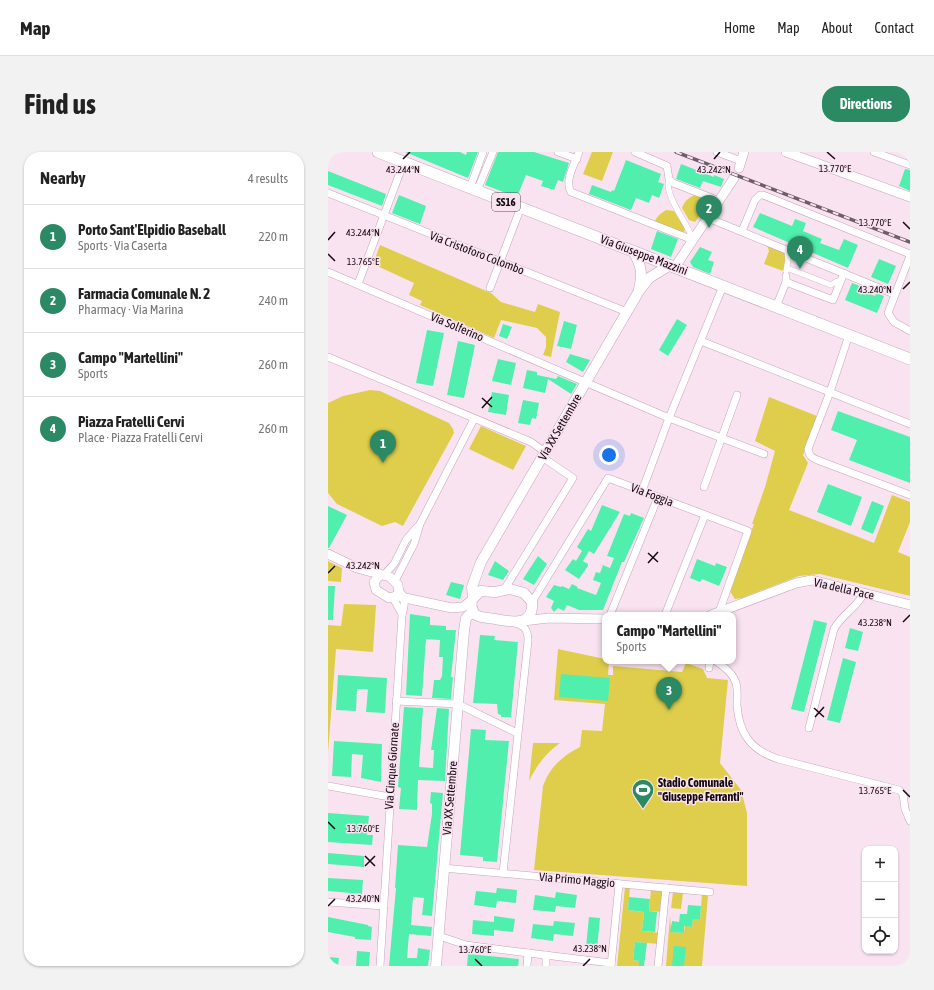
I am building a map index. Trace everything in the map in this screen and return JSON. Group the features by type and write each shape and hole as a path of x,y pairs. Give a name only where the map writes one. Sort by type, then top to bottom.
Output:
{"main road":[{"name":"Via Giuseppe Mazzini","path":"378,152 910,359"},
{"name":"Via XX Settembre","path":"633,251 646,277"},
{"name":"Via XX Settembre","path":"472,605 472,587 481,562 639,291 653,259"},
{"path":"646,277 672,266"},
{"path":"481,562 480,576 485,591"},
{"path":"464,631 472,619 484,618 519,622 528,617 532,604 524,593 510,589 495,592 478,592 465,620"},
{"path":"472,605 476,615 484,618"},
{"name":"Via XX Settembre","path":"436,966 465,620"}],"street":[{"path":"474,189 484,152"},
{"path":"474,189 493,152"},
{"path":"558,152 578,156 569,179 568,185 572,192 693,240"},
{"path":"635,152 668,166 669,179 667,184 670,195 690,230 693,240"},
{"path":"717,152 739,165 744,152"},
{"path":"786,152 910,197"},
{"path":"874,152 910,165"},
{"path":"358,284 404,162"},
{"path":"669,179 673,183 712,198 718,203"},
{"path":"672,266 693,240 732,180"},
{"name":"Via Cristoforo Colombo","path":"328,193 627,312"},
{"path":"742,231 755,200 760,195 763,195 910,255 888,313 894,322 910,331"},
{"path":"490,288 521,208"},
{"path":"708,218 894,294"},
{"path":"776,307 786,279 788,260 787,250"},
{"path":"787,268 830,286 837,281 840,282"},
{"name":"Via Solferino","path":"328,272 669,418 764,454"},
{"path":"786,279 833,300 844,274"},
{"path":"642,491 669,418 723,286"},
{"path":"849,335 830,392 808,449 808,454 816,459 910,495"},
{"path":"701,341 910,424"},
{"path":"328,357 531,442 544,455 573,478 504,590"},
{"path":"704,487 737,395"},
{"path":"374,586 375,579 394,564 406,540 420,524 474,419"},
{"name":"Via Foggia","path":"532,604 608,478 748,531 717,612"},
{"path":"611,612 658,497"},
{"path":"666,612 705,515"},
{"name":"Via Cinque Giornate","path":"380,966 402,615 398,591 420,524"},
{"path":"328,554 357,568 382,575 398,591 426,603 456,610 465,620"},
{"path":"357,568 384,596 398,591 426,603"},
{"name":"Via della Pace","path":"724,612 796,583 812,580 910,605"},
{"path":"398,591 402,615"},
{"path":"809,728 834,629 838,621 860,601 864,593"},
{"path":"532,604 542,615 550,618"},
{"path":"456,610 472,605"},
{"path":"519,622 550,618 602,619"},
{"path":"503,873 528,633 519,622"},
{"path":"720,664 726,668 736,683 739,718 743,732 750,744 763,754 778,759 898,790 903,794 905,809 910,821"},
{"path":"396,701 458,704 517,733"},
{"path":"328,786 390,797"},
{"name":"Via Primo Maggio","path":"444,868 710,892"},
{"path":"439,936 466,945 611,964 619,884"},
{"path":"658,966 666,888"},
{"path":"328,902 384,906"},
{"path":"527,966 528,953"},
{"path":"546,955 546,966"}],"shaded area":[{"path":"592,152 613,152 602,181 583,174"},
{"path":"696,194 711,200 695,222 689,220 682,208 684,203"},
{"path":"666,210 674,211 685,228 684,233 654,222 659,215"},
{"path":"380,245 491,293 501,302 535,312 538,304 560,312 551,357 543,355 546,347 546,337 537,328 501,320 494,338 420,305 422,301 409,295 414,283 373,264"},
{"path":"767,245 788,254 786,272 764,264 769,251"},
{"path":"370,390 380,391 449,423 454,433 403,526 395,522 382,526 337,504 328,493 328,403 343,396"},
{"path":"769,397 817,416 803,455 808,463 789,510 874,543 892,495 910,502 910,522 898,552 910,557 910,596 820,574 799,576 742,598 735,599 729,590 754,524 752,524 765,487 775,451 755,441"},
{"path":"481,426 526,446 513,470 469,449"},
{"path":"328,561 342,568 341,582 328,581"},
{"path":"344,604 376,605 373,652 336,649 328,753 328,625 341,626"},
{"path":"558,649 602,658 602,664 609,664 608,675 613,675 613,666 682,672 686,664 689,664 703,669 707,678 728,680 720,763 741,790 747,813 747,886 534,870 543,786 546,779 549,773 562,758 580,747 582,730 602,731 605,704 554,700"},
{"path":"533,743 560,743 542,760 529,781"},
{"path":"625,887 630,887 628,910 644,912 642,931 661,933 659,944 635,942 633,960 639,961 639,966 617,966"},
{"path":"651,890 663,891 662,912 649,911"},
{"path":"673,892 683,893 681,909 671,908"},
{"path":"702,894 708,896 702,966 666,966 670,915 671,932 684,933 685,923 687,926 692,927 693,917 700,919"}],"building":[{"path":"405,152 460,152 466,155 467,152 478,152 468,178"},
{"path":"498,152 534,152 569,163 563,182 558,180 554,190 541,186 543,181 526,175 517,197 485,185"},
{"path":"626,160 661,174 658,182 664,184 659,198 652,195 649,203 636,198 631,210 589,194 592,185 611,192 612,190 614,191"},
{"path":"681,164 714,177 714,175 724,179 721,187 703,181 700,188 676,179"},
{"path":"905,169 910,170 910,191 899,186"},
{"path":"328,171 386,194 382,206 328,185"},
{"path":"399,195 426,206 420,224 392,213"},
{"path":"760,213 792,226 795,219 806,223 803,231 822,239 820,243 839,250 844,239 858,245 848,268 753,227"},
{"path":"657,231 678,239 671,257 651,249"},
{"path":"700,247 712,252 708,260 714,262 710,274 693,267 690,262"},
{"path":"879,259 896,266 888,284 871,277"},
{"path":"852,283 860,286 859,289 875,296 876,293 884,296 877,313 845,300"},
{"path":"677,319 687,325 668,356 659,350"},
{"path":"564,321 577,325 571,349 557,346"},
{"path":"503,324 512,327 507,339 499,336"},
{"path":"427,330 444,333 433,386 416,383"},
{"path":"458,341 475,345 464,398 447,395"},
{"path":"570,354 590,360 583,372 566,362"},
{"path":"498,359 516,363 511,385 492,381"},
{"path":"527,370 537,372 537,375 556,379 558,376 577,384 571,394 548,379 545,393 523,388"},
{"path":"492,392 509,395 506,415 488,412"},
{"path":"523,400 539,403 536,419 532,418 530,425 518,423"},
{"path":"838,411 910,437 910,483 849,460 857,440 831,430"},
{"path":"828,484 862,497 851,526 817,512"},
{"path":"872,501 884,506 873,534 861,529"},
{"path":"602,505 620,512 594,554 589,551 583,561 588,564 588,566 579,579 565,570 573,559 576,561 582,551 577,547 588,529 591,531"},
{"path":"328,506 347,515 329,548 328,548"},
{"path":"631,513 644,518 624,562 622,562 603,610 579,610 567,605 564,611 558,608 554,612 551,608 554,601 546,597 554,585 569,589 572,584 578,587 577,588 596,595 601,583 593,580 596,572 600,573 603,565 610,568 614,558 607,556 624,514 630,516"},
{"path":"538,556 547,564 534,585 523,579"},
{"path":"697,559 715,566 716,563 727,567 719,586 702,579 700,582 690,578"},
{"path":"495,561 509,571 503,580 488,575"},
{"path":"451,582 464,585 460,599 446,595"},
{"path":"328,586 335,586 333,620 328,620"},
{"path":"410,614 430,617 430,625 446,626 446,630 456,630 451,677 453,677 451,699 432,698 434,680 440,680 442,676 443,657 439,657 440,640 426,639 422,696 406,695"},
{"path":"814,620 827,623 804,712 791,709"},
{"path":"850,628 863,632 858,651 845,648"},
{"path":"480,635 495,636 494,640 518,642 511,717 501,717 501,715 498,714 497,704 473,703"},
{"path":"843,658 856,662 840,723 827,720"},
{"path":"561,674 610,678 608,701 559,697"},
{"path":"338,675 387,678 385,713 366,712 368,689 357,689 356,711 336,710"},
{"path":"404,707 423,708 419,767 433,768 434,750 431,750 437,708 449,709 445,781 418,780 417,810 399,809 401,788 398,787"},
{"path":"471,729 486,730 485,740 509,741 497,862 483,861 483,857 460,855"},
{"path":"334,741 382,744 381,782 361,778 363,755 352,754 351,777 332,776"},
{"path":"431,792 443,793 432,916 422,915 424,898 413,897 411,925 432,927 431,936 409,934 407,958 417,958 418,948 430,950 428,966 389,966 398,845 427,847 432,814 432,804 430,803"},
{"path":"328,813 369,816 367,835 373,835 372,845 328,842"},
{"path":"328,853 364,856 364,867 328,864"},
{"path":"328,878 363,880 362,894 328,891"},
{"path":"497,888 517,890 516,903 497,901 496,908 474,905 476,891 496,893"},
{"path":"556,892 577,895 575,908 556,906 555,912 533,910 535,895 555,898"},
{"path":"629,897 650,899 649,911 657,912 655,932 642,931 644,912 628,910"},
{"path":"688,905 701,906 700,919 693,919 692,927 684,926 684,933 670,932 672,921 679,922 680,914 687,914"},
{"path":"494,916 515,919 513,932 494,930 494,936 472,934 473,920 494,922"},
{"path":"328,917 372,927 371,940 355,939 355,937 328,932"},
{"path":"589,917 600,918 597,949 586,947"},
{"path":"554,921 575,923 573,936 554,934 553,941 531,938 533,924 553,926"},
{"path":"635,942 647,943 644,966 639,966 639,961 633,960"},
{"path":"674,946 686,947 684,966 672,966"},
{"path":"357,951 370,952 369,966 356,966"},
{"path":"468,954 519,959 518,966 467,966"},
{"path":"329,957 339,958 338,966 328,966"}],"railway":[{"path":"676,152 910,242"}],"place":[{"name":"Farmacia Comunale N. 2","path":"709,228"},
{"name":"Piazza Fratelli Cervi","path":"800,269"},
{"name":"Porto Sant'Elpidio Baseball","path":"383,463"},
{"name":"Campo \"Martellini\"","path":"669,710"},
{"name":"Stadio Comunale \"Giuseppe Ferranti\"","path":"643,810"}]}
